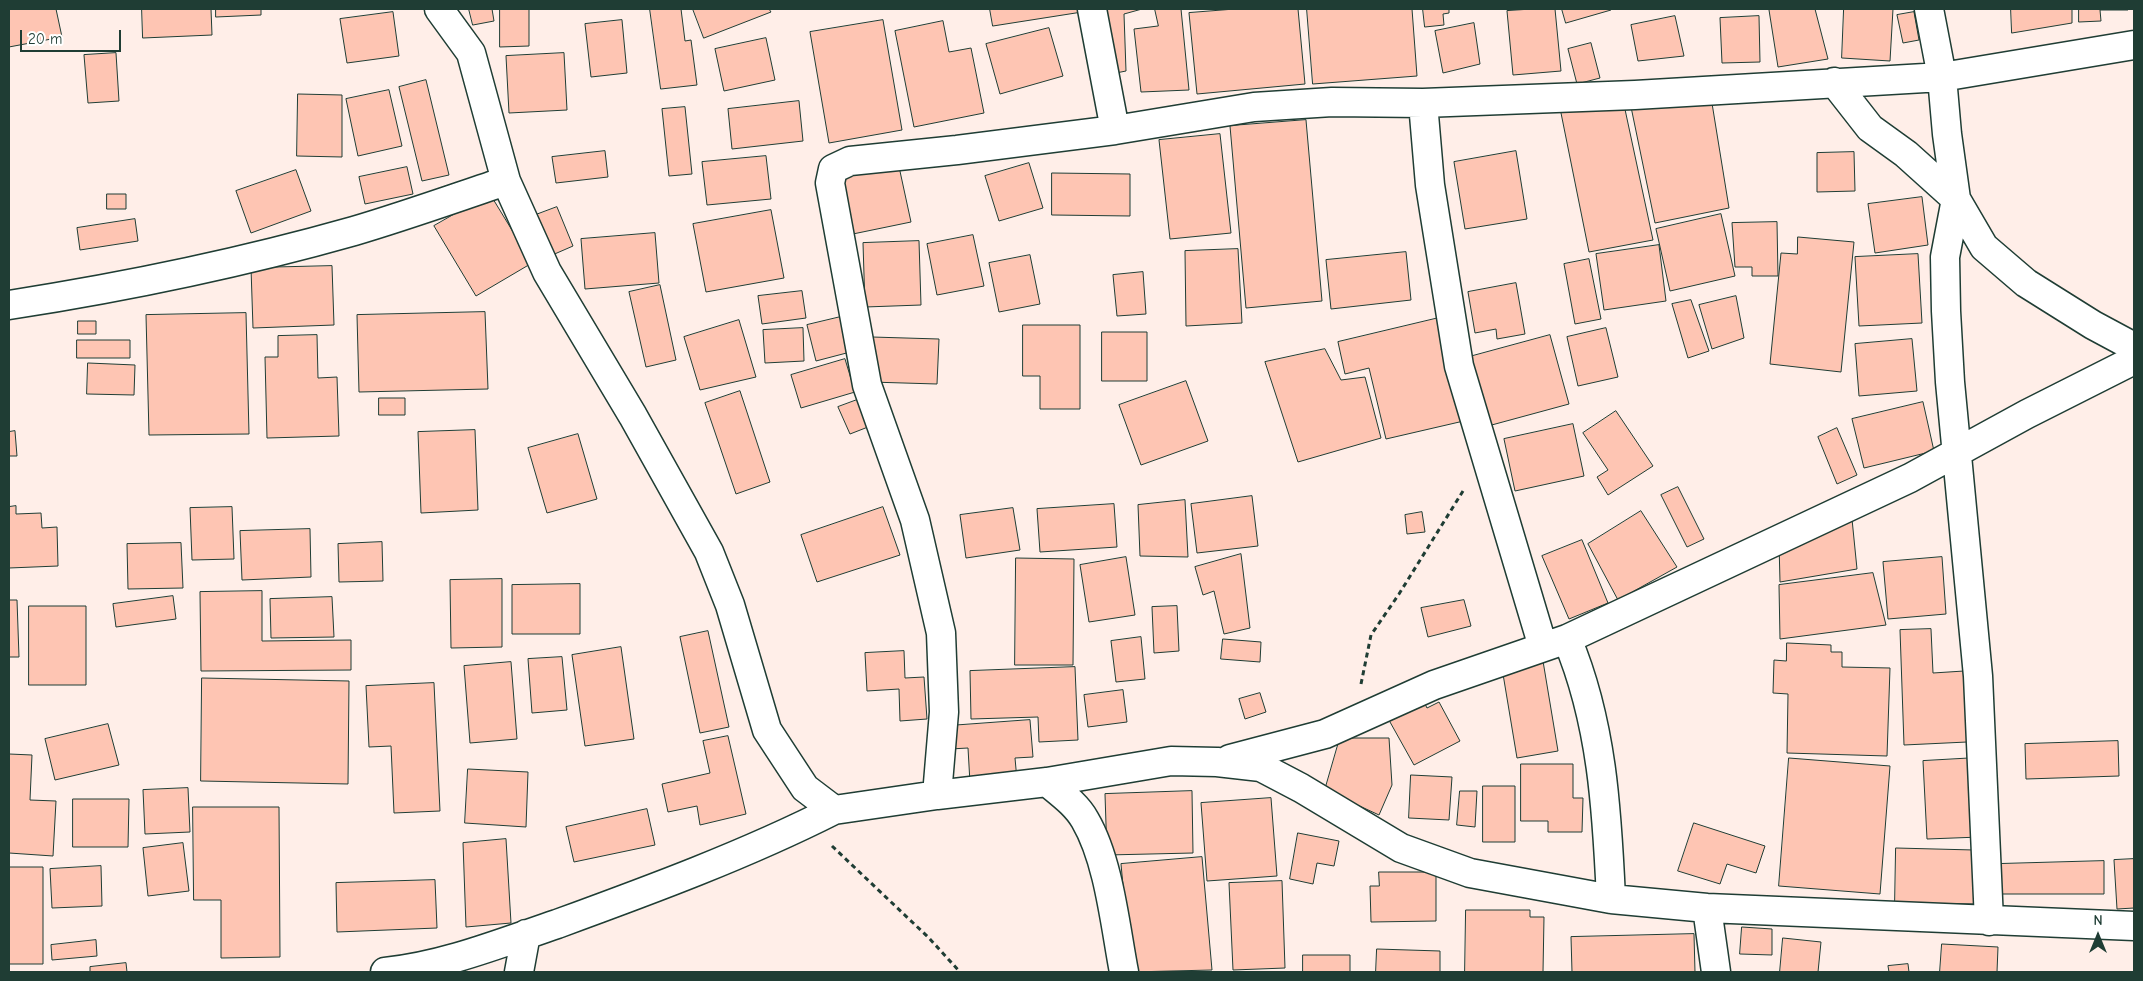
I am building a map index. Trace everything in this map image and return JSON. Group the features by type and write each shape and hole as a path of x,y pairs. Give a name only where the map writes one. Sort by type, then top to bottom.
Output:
{"street":[{"path":"439,9 471,53 506,181 547,272 633,416 709,552 730,605 767,730 805,788 834,810"},
{"path":"1092,9 1115,130"},
{"path":"1929,9 1942,77 1947,134 1956,199 1945,257 1950,382 1978,676 1989,920"},
{"path":"937,795 944,712 941,633 915,520 867,385 830,183 833,169 850,160 957,150 1115,130 1254,108 1332,102 1423,103 1635,95 1942,77 2134,45"},
{"path":"1834,82 1870,128 1906,154 1956,199 1984,247 2026,284 2092,325 2134,347"},
{"path":"1423,103 1430,185 1459,366 1486,453 1555,643 1587,696 1598,746 1604,790 1611,899"},
{"path":"9,305 76,295 249,258 354,231 506,181"},
{"path":"1217,762 1325,734 1434,685 1555,643 1910,478 1957,451 2134,360"},
{"path":"385,972 414,969 526,934 648,891 808,823 834,810 1047,782 1171,761 1217,762 1261,767 1301,788 1401,848 1470,873 1611,899 1707,908 2134,926"},
{"path":"1047,782 1066,798 1085,819 1102,860 1124,972"},
{"path":"1707,908 1716,972"},
{"path":"519,972 526,934"}],"path":[{"path":"1360,690 1370,635 1399,594 1486,453"},
{"path":"808,823 929,938 960,972"}],"building":[{"path":"9,9 56,9 62,37 9,47"},
{"path":"142,9 211,9 212,35 143,38"},
{"path":"216,9 261,9 261,15 216,17"},
{"path":"469,9 492,9 494,21 473,25"},
{"path":"500,9 529,9 529,46 500,47"},
{"path":"650,9 681,9 685,41 691,40 697,85 661,89"},
{"path":"693,9 769,9 771,12 704,38"},
{"path":"990,9 1082,9 1082,12 993,26"},
{"path":"1096,9 1142,9 1124,14 1126,71 1106,75"},
{"path":"1155,9 1181,9 1189,90 1141,92 1134,29 1158,26"},
{"path":"1235,9 1298,9 1305,84 1197,94 1189,13"},
{"path":"1307,9 1412,9 1417,76 1313,84"},
{"path":"1423,9 1449,9 1449,13 1443,14 1444,25 1425,27"},
{"path":"1555,9 1561,71 1513,75 1507,11"},
{"path":"1562,9 1610,9 1611,10 1566,23"},
{"path":"1815,9 1828,59 1778,67 1769,10"},
{"path":"1844,9 1893,9 1890,61 1842,58"},
{"path":"2011,9 2072,9 2072,23 2012,33"},
{"path":"2079,9 2128,10 2100,10 2101,21 2079,22"},
{"path":"393,12 399,56 347,63 340,19"},
{"path":"1914,12 1919,40 1903,43 1897,15"},
{"path":"1675,16 1684,56 1638,61 1631,25"},
{"path":"1759,16 1760,62 1722,63 1720,18"},
{"path":"622,20 627,73 591,77 585,24"},
{"path":"883,20 902,130 829,143 810,32"},
{"path":"943,21 949,52 971,48 984,113 914,127 895,31"},
{"path":"1474,23 1480,64 1443,73 1435,31"},
{"path":"1049,28 1063,76 1000,94 986,44"},
{"path":"766,38 775,80 724,91 715,49"},
{"path":"1591,43 1600,78 1577,84 1568,49"},
{"path":"116,53 119,101 88,103 84,55"},
{"path":"564,53 567,110 509,113 506,56"},
{"path":"426,80 449,175 422,181 399,87"},
{"path":"389,90 402,146 358,156 346,99"},
{"path":"298,94 342,95 342,157 297,156"},
{"path":"1711,97 1729,208 1655,223 1630,102"},
{"path":"1623,100 1653,240 1589,252 1561,113"},
{"path":"799,101 803,141 732,149 728,109"},
{"path":"685,107 692,174 669,176 662,109"},
{"path":"1306,120 1322,301 1246,308 1230,126"},
{"path":"1220,134 1231,233 1170,239 1159,140"},
{"path":"605,151 608,177 556,183 552,157"},
{"path":"1516,151 1527,219 1465,229 1454,162"},
{"path":"1854,152 1855,191 1817,192 1817,153"},
{"path":"766,156 771,199 707,205 702,162"},
{"path":"898,162 911,222 848,235 836,175"},
{"path":"1029,163 1043,208 999,221 985,176"},
{"path":"407,167 413,194 365,204 359,177"},
{"path":"296,170 311,211 251,233 236,191"},
{"path":"1052,173 1130,174 1130,216 1052,215"},
{"path":"107,194 126,194 126,209 107,209"},
{"path":"490,194 532,263 476,296 434,226"},
{"path":"1922,197 1928,245 1875,253 1868,204"},
{"path":"557,207 573,246 550,256 533,216"},
{"path":"771,210 784,278 706,292 693,224"},
{"path":"1721,214 1735,276 1670,291 1656,229"},
{"path":"135,219 138,241 80,250 77,228"},
{"path":"1777,222 1778,276 1752,276 1752,267 1735,267 1732,223"},
{"path":"655,233 659,283 585,289 581,239"},
{"path":"973,235 984,286 937,295 927,244"},
{"path":"1798,237 1854,242 1841,372 1770,364 1781,253 1797,254"},
{"path":"919,241 921,305 865,307 863,243"},
{"path":"1659,245 1666,301 1604,310 1596,254"},
{"path":"1238,249 1242,323 1186,326 1185,251"},
{"path":"1406,252 1411,300 1331,309 1326,260"},
{"path":"1918,254 1922,323 1859,326 1855,257"},
{"path":"1030,255 1040,304 999,312 989,263"},
{"path":"1589,259 1601,319 1575,324 1564,264"},
{"path":"332,266 334,325 253,328 251,268"},
{"path":"1143,272 1146,314 1117,316 1113,275"},
{"path":"1516,283 1525,334 1497,339 1496,329 1475,333 1468,292"},
{"path":"660,285 676,360 646,367 629,292"},
{"path":"802,291 806,318 762,324 758,296"},
{"path":"1736,296 1744,338 1712,349 1699,305"},
{"path":"1691,300 1709,351 1688,358 1672,304"},
{"path":"485,312 488,389 359,392 357,315"},
{"path":"246,313 249,434 149,435 146,315"},
{"path":"849,315 858,350 816,361 807,325"},
{"path":"1443,317 1468,420 1386,439 1369,368 1345,374 1338,342"},
{"path":"739,320 756,377 700,390 684,337"},
{"path":"78,321 96,321 96,334 78,334"},
{"path":"1023,325 1080,325 1080,409 1040,409 1040,376 1023,376"},
{"path":"803,328 804,361 765,363 763,330"},
{"path":"1606,328 1618,377 1578,386 1567,337"},
{"path":"1102,332 1147,332 1147,381 1102,381"},
{"path":"317,335 318,378 337,377 339,436 267,438 265,357 278,357 278,336"},
{"path":"1550,335 1569,404 1488,426 1469,357"},
{"path":"872,337 939,339 937,384 870,382"},
{"path":"1912,339 1917,391 1859,396 1855,344"},
{"path":"77,340 130,340 130,358 77,358"},
{"path":"1325,349 1341,380 1365,377 1381,438 1298,462 1265,362"},
{"path":"845,359 855,392 801,408 791,375"},
{"path":"88,363 135,365 134,395 87,394"},
{"path":"1186,381 1208,441 1141,465 1119,405"},
{"path":"740,391 770,482 736,494 705,403"},
{"path":"379,398 405,398 405,415 379,415"},
{"path":"857,400 868,427 850,434 838,407"},
{"path":"1923,402 1934,451 1864,468 1852,419"},
{"path":"1616,411 1653,466 1608,495 1597,477 1608,470 1583,433"},
{"path":"1573,424 1584,476 1515,491 1504,439"},
{"path":"1837,428 1857,475 1837,484 1818,437"},
{"path":"475,430 478,510 421,513 418,432"},
{"path":"15,431 17,456 9,456 9,432"},
{"path":"578,434 597,499 547,513 528,448"},
{"path":"1678,487 1704,539 1687,547 1661,495"},
{"path":"1252,496 1258,546 1197,553 1191,504"},
{"path":"1185,500 1188,557 1140,556 1138,505"},
{"path":"1114,504 1117,547 1040,552 1037,509"},
{"path":"16,506 16,514 41,513 42,528 57,527 58,566 9,568 9,507"},
{"path":"232,507 234,559 192,560 190,508"},
{"path":"883,507 900,555 817,582 801,535"},
{"path":"1013,508 1020,550 966,558 960,515"},
{"path":"1641,511 1677,567 1618,600 1588,544"},
{"path":"1422,512 1425,532 1407,534 1405,515"},
{"path":"1852,519 1857,569 1780,582 1779,543"},
{"path":"310,529 311,577 242,580 240,531"},
{"path":"1582,540 1608,603 1569,619 1542,556"},
{"path":"382,542 383,581 339,582 338,544"},
{"path":"181,543 183,588 128,589 127,544"},
{"path":"1241,554 1250,628 1224,634 1214,591 1203,595 1195,567"},
{"path":"1126,557 1135,615 1089,622 1080,565"},
{"path":"1942,557 1946,614 1888,619 1883,562"},
{"path":"1016,558 1074,559 1073,665 1015,665"},
{"path":"1873,573 1886,625 1780,639 1779,585"},
{"path":"502,579 502,647 451,648 450,580"},
{"path":"580,584 580,634 512,634 512,585"},
{"path":"262,591 262,641 351,640 351,670 201,671 200,592"},
{"path":"173,596 176,619 116,627 113,604"},
{"path":"332,597 334,637 271,638 270,599"},
{"path":"9,600 17,600 19,657 9,657"},
{"path":"1464,600 1471,626 1428,637 1421,608"},
{"path":"29,606 86,606 86,685 29,685"},
{"path":"1177,606 1179,651 1154,653 1152,607"},
{"path":"1931,629 1933,673 1964,671 1967,742 1904,745 1900,630"},
{"path":"708,631 729,727 700,733 680,637"},
{"path":"1141,637 1145,679 1116,682 1111,641"},
{"path":"1223,639 1261,642 1260,662 1221,659"},
{"path":"1787,643 1831,645 1831,652 1842,652 1842,667 1890,668 1887,756 1787,753 1788,694 1773,693 1774,660 1786,661"},
{"path":"621,647 634,739 585,746 572,655"},
{"path":"904,651 905,678 924,677 927,719 900,721 899,689 867,691 865,653"},
{"path":"562,657 567,710 532,713 528,659"},
{"path":"1543,661 1558,751 1517,758 1502,668"},
{"path":"511,662 517,739 470,743 464,666"},
{"path":"1075,667 1078,740 1039,742 1038,717 971,719 970,671"},
{"path":"202,678 349,681 348,784 201,781"},
{"path":"434,683 440,811 394,813 391,746 369,747 366,686"},
{"path":"1123,690 1127,722 1088,727 1084,695"},
{"path":"1260,693 1266,712 1245,719 1239,699"},
{"path":"1420,694 1427,708 1439,702 1460,741 1414,765 1385,713"},
{"path":"1030,720 1033,757 1015,758 1017,780 970,783 968,748 950,749 948,726"},
{"path":"108,724 119,765 55,780 45,739"},
{"path":"728,736 746,814 700,825 697,806 668,812 662,784 710,773 703,741"},
{"path":"1340,738 1389,738 1392,785 1379,815 1325,790"},
{"path":"2118,741 2119,776 2026,779 2025,744"},
{"path":"9,754 32,755 30,800 56,801 53,856 9,853"},
{"path":"1789,758 1890,766 1880,894 1779,886"},
{"path":"1976,758 1980,837 1927,839 1923,761"},
{"path":"1521,764 1573,764 1573,798 1583,798 1582,832 1548,832 1548,821 1521,821"},
{"path":"468,769 528,772 526,827 465,823"},
{"path":"1411,775 1452,777 1449,820 1409,818"},
{"path":"1483,786 1515,786 1515,842 1483,842"},
{"path":"188,788 190,832 145,834 143,790"},
{"path":"1192,791 1193,853 1107,855 1105,794"},
{"path":"1460,791 1477,791 1475,827 1457,825"},
{"path":"1271,798 1277,876 1207,881 1201,803"},
{"path":"73,799 129,799 128,847 73,847"},
{"path":"193,807 279,807 280,957 221,958 221,900 194,900"},
{"path":"647,809 655,845 574,862 566,827"},
{"path":"1694,823 1765,846 1756,873 1727,864 1720,884 1678,871"},
{"path":"1298,833 1339,841 1334,866 1317,863 1313,884 1290,879"},
{"path":"506,839 511,923 466,927 463,843"},
{"path":"183,843 189,891 148,896 143,848"},
{"path":"1896,848 1974,850 1974,904 1895,903"},
{"path":"1202,857 1212,970 1131,972 1121,864"},
{"path":"2134,859 2134,908 2117,909 2114,860"},
{"path":"2104,861 2104,894 1996,894 1998,864"},
{"path":"101,866 102,906 52,908 50,869"},
{"path":"9,867 43,867 43,964 9,964"},
{"path":"1379,872 1436,872 1436,921 1371,922 1370,886 1379,886"},
{"path":"435,880 437,928 337,932 336,883"},
{"path":"1282,881 1285,968 1233,970 1229,883"},
{"path":"1466,910 1530,910 1530,917 1544,917 1543,972 1465,972"},
{"path":"1742,927 1772,929 1772,955 1740,954"},
{"path":"1694,934 1695,972 1572,972 1571,937"},
{"path":"1783,938 1821,942 1818,972 1780,972"},
{"path":"96,940 97,956 52,960 51,945"},
{"path":"1942,944 1998,947 1997,972 1940,972"},
{"path":"1377,949 1440,951 1440,972 1376,972"},
{"path":"1303,955 1350,955 1350,972 1303,972"},
{"path":"126,963 127,972 90,972 90,967"},
{"path":"1908,964 1909,972 1889,972 1888,966"}]}
